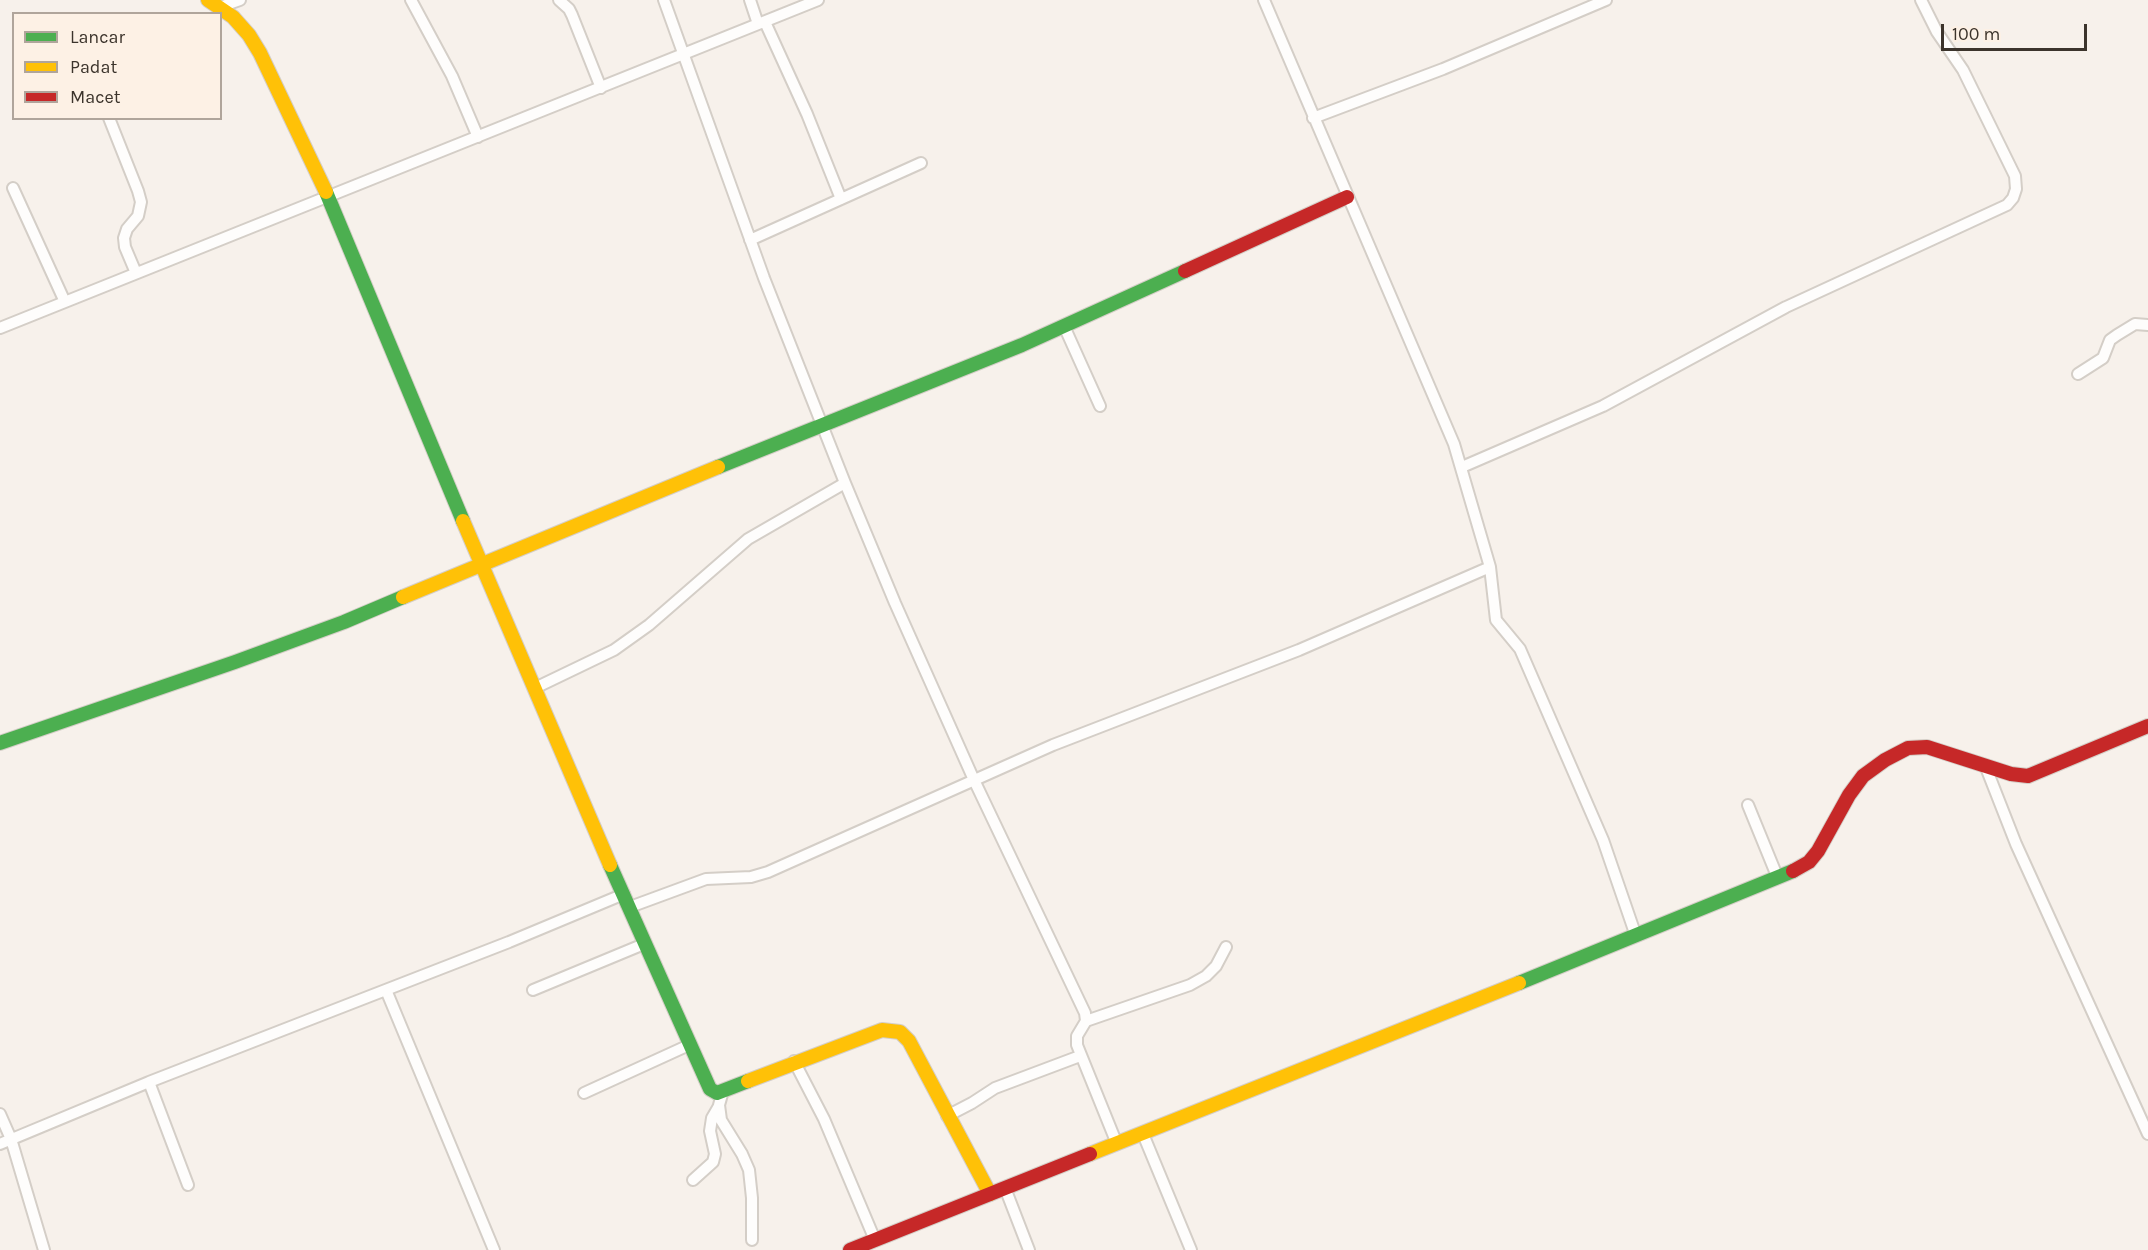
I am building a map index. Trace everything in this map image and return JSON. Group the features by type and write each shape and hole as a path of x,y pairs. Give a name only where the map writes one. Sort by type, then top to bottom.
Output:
{"street":[{"path":"214,3 240,0"},
{"path":"411,0 452,76 478,137"},
{"path":"559,0 572,15 601,88"},
{"path":"664,0 750,240 845,483 895,603 974,780 1085,1013 1086,1021 1076,1040 1080,1056 1118,1144"},
{"path":"750,0 807,114 841,199"},
{"path":"0,328 818,0"},
{"path":"1264,0 1445,422 1462,467 1490,567 1496,620 1520,649 1603,840 1636,936"},
{"path":"1313,118 1443,69 1606,0"},
{"path":"1462,467 1603,406 1786,307 2007,205 2016,189 2015,176 1963,70 1937,32 1921,0"},
{"path":"214,3 234,17 260,53 328,196 481,564 644,944 710,1089 717,1093 723,1091 795,1061 882,1030 900,1032 909,1041 990,1194"},
{"path":"110,120 141,202 138,216 127,229 124,238 136,273"},
{"path":"750,240 921,163"},
{"path":"13,188 65,302"},
{"path":"0,742 296,640 821,424 1019,346 1347,197"},
{"path":"2078,375 2103,358 2110,340 2116,334 2135,324 2148,325"},
{"path":"1064,326 1100,406"},
{"path":"535,688 614,651 649,625 748,539 845,483"},
{"path":"630,908 706,879 759,875 1050,747 1299,650 1490,567"},
{"path":"850,1250 1636,936 1801,867 1813,858 1863,776 1893,755 1908,748 1927,747 2011,774 2028,776 2148,726"},
{"path":"1985,765 2016,844 2148,1134"},
{"path":"1748,805 1777,876"},
{"path":"0,1144 149,1082 509,942 624,894"},
{"path":"533,990 644,944"},
{"path":"1086,1021 1190,985 1206,976 1216,966 1226,947"},
{"path":"386,990 494,1250"},
{"path":"584,1093 689,1046"},
{"path":"947,1116 995,1088 1080,1056"},
{"path":"795,1061 824,1119 874,1240"},
{"path":"149,1082 188,1185"},
{"path":"693,1180 713,1162 715,1154 711,1125 723,1091"},
{"path":"719,1105 721,1120 749,1170 752,1240"},
{"path":"0,1114 11,1139 44,1250"},
{"path":"1143,1134 1191,1250"},
{"path":"1005,1188 1029,1250"}],"traffic: fast":[{"path":"326,192 463,521"},
{"path":"718,467 1022,345 1185,271"},
{"path":"0,743 235,662 344,622 403,597"},
{"path":"610,865 710,1089 717,1093 748,1081"},
{"path":"1519,983 1793,871"}],"traffic: slow":[{"path":"208,0 233,17 249,35 260,53 326,192"},
{"path":"403,597 718,467"},
{"path":"463,521 610,865"},
{"path":"1090,1154 1519,983"},
{"path":"748,1081 882,1030 900,1032 909,1041 990,1194"}],"traffic: jam":[{"path":"1185,271 1347,197"},
{"path":"1793,871 1809,862 1818,851 1849,795 1863,776 1885,760 1908,748 1927,747 2011,774 2028,776 2148,726"},
{"path":"850,1250 1090,1154"}]}
